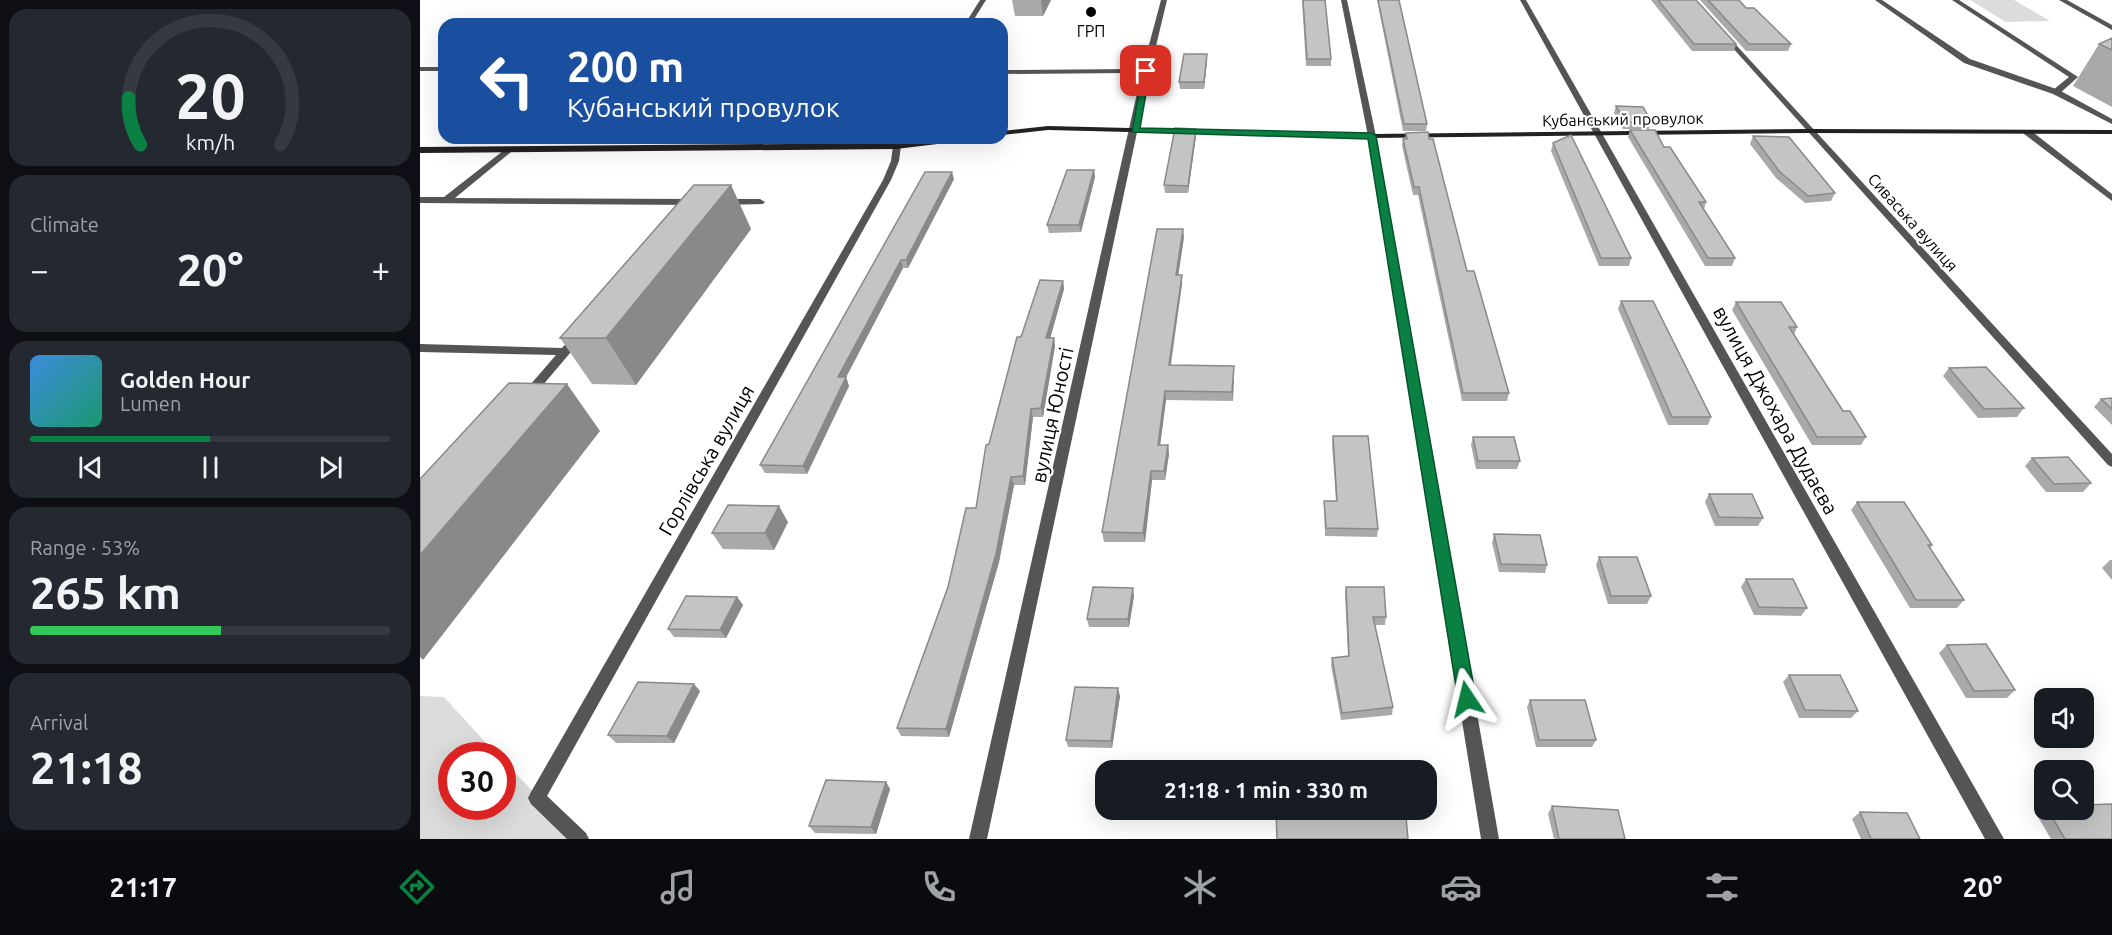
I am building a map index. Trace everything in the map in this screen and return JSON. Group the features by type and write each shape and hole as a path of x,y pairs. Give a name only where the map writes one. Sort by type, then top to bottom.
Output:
{"street":[{"path":"972,18 983,0"},
{"name":"вулиця Юності","path":"978,839 1135,130 1146,71 1164,0"},
{"path":"1344,0 1372,136 1490,839"},
{"name":"вулиця Джохара Дудаєва","path":"1523,0 1995,839"},
{"path":"1878,0 1967,62 2056,92 2112,122"},
{"path":"1955,0 2074,77"},
{"path":"2062,0 2112,28"},
{"name":"Сиваська вулиця","path":"1717,27 1809,131 2112,462"},
{"path":"420,69 438,69"},
{"path":"1008,72 1128,71"},
{"path":"2056,92 2074,77 2084,74"},
{"name":"Кубанський провулок","path":"1008,132 1048,128 1372,136 1809,131 2112,132"},
{"path":"2027,132 2112,198"},
{"path":"420,150 800,144"},
{"name":"Горлівська вулиця","path":"580,839 537,798 887,180 895,161 897,144"},
{"path":"446,200 508,150"},
{"path":"420,200 702,202"},
{"path":"713,202 760,202"},
{"path":"520,404 589,325"},
{"path":"420,348 566,352"}],"shaded area":[{"path":"1970,0 2014,0 2050,21 2006,22"},
{"path":"420,696 444,697 485,742 438,742 438,820 516,820 516,774 580,839 420,839"}],"building":[{"path":"1303,0 1325,0 1331,59 1307,59"},
{"path":"1378,0 1399,0 1427,124 1404,124"},
{"path":"1658,0 1696,0 1736,44 1694,44"},
{"path":"1708,0 1739,0 1746,8 1754,8 1791,44 1749,44"},
{"path":"2112,38 2112,50 2099,44"},
{"path":"1184,54 1207,54 1204,82 1179,82"},
{"path":"1616,106 1643,107 1651,121 1625,122"},
{"path":"1175,128 1196,129 1188,186 1164,185"},
{"path":"1630,130 1655,130 1664,147 1670,147 1706,202 1699,202 1735,258 1708,258"},
{"path":"1428,132 1429,139 1433,139 1467,271 1474,271 1509,393 1463,393 1419,187 1414,187 1403,139 1407,139 1406,133"},
{"path":"1571,135 1631,258 1601,258 1553,143"},
{"path":"1753,136 1789,137 1835,193 1808,196 1779,171"},
{"path":"1067,170 1094,170 1079,225 1047,225"},
{"path":"925,172 952,172 906,260 901,260 838,377 846,377 803,466 760,465"},
{"path":"694,185 731,185 606,338 560,338"},
{"path":"1157,229 1183,229 1176,275 1182,275 1169,365 1234,366 1232,392 1165,391 1158,445 1168,445 1164,471 1151,471 1143,533 1102,532"},
{"path":"1040,280 1063,281 1046,338 1054,338 1041,408 1031,409 1023,476 1011,477 996,554 946,729 897,728 948,587 966,508 976,508 986,445 989,444 1017,337 1021,337"},
{"path":"1621,301 1653,301 1711,417 1672,417"},
{"path":"1736,302 1781,302 1797,327 1789,327 1843,411 1850,411 1866,437 1817,437"},
{"path":"1986,367 2024,408 1984,409 1949,368"},
{"path":"509,383 567,384 420,555 420,479"},
{"path":"2112,398 2112,409 2101,399"},
{"path":"1333,436 1368,436 1378,529 1326,528 1324,501 1337,501"},
{"path":"1473,437 1514,437 1520,461 1478,461"},
{"path":"2068,457 2091,483 2054,484 2032,458"},
{"path":"1709,494 1752,494 1763,518 1719,517"},
{"path":"1857,502 1904,502 1932,545 1928,545 1964,600 1916,600"},
{"path":"728,505 779,506 765,533 712,533"},
{"path":"1494,534 1540,535 1547,565 1501,564"},
{"path":"1599,557 1637,557 1651,596 1611,596"},
{"path":"1746,579 1793,579 1807,608 1759,607"},
{"path":"1093,587 1133,588 1128,619 1087,619"},
{"path":"1346,587 1384,587 1386,617 1373,617 1393,707 1342,713 1332,658 1349,656"},
{"path":"686,596 737,597 720,630 668,629"},
{"path":"1986,644 2015,690 1974,691 1947,645"},
{"path":"1789,675 1840,675 1858,711 1805,710"},
{"path":"638,682 694,684 667,736 608,735"},
{"path":"1075,687 1118,688 1111,741 1066,740"},
{"path":"1530,700 1585,700 1596,740 1539,740"},
{"path":"826,780 886,782 871,827 809,826"},
{"path":"2112,804 2112,839 2065,839 2054,820 2094,820 2094,805"},
{"path":"1552,806 1618,810 1625,839 1559,839"},
{"path":"1860,812 1907,813 1920,839 1871,839"},
{"path":"1276,820 1406,820 1408,839 1277,839"}],"place":[{"name":"ГРП","path":"1091,12"}],"route":[{"path":"1146,71 1135,130 1372,136 1467,699"}]}
